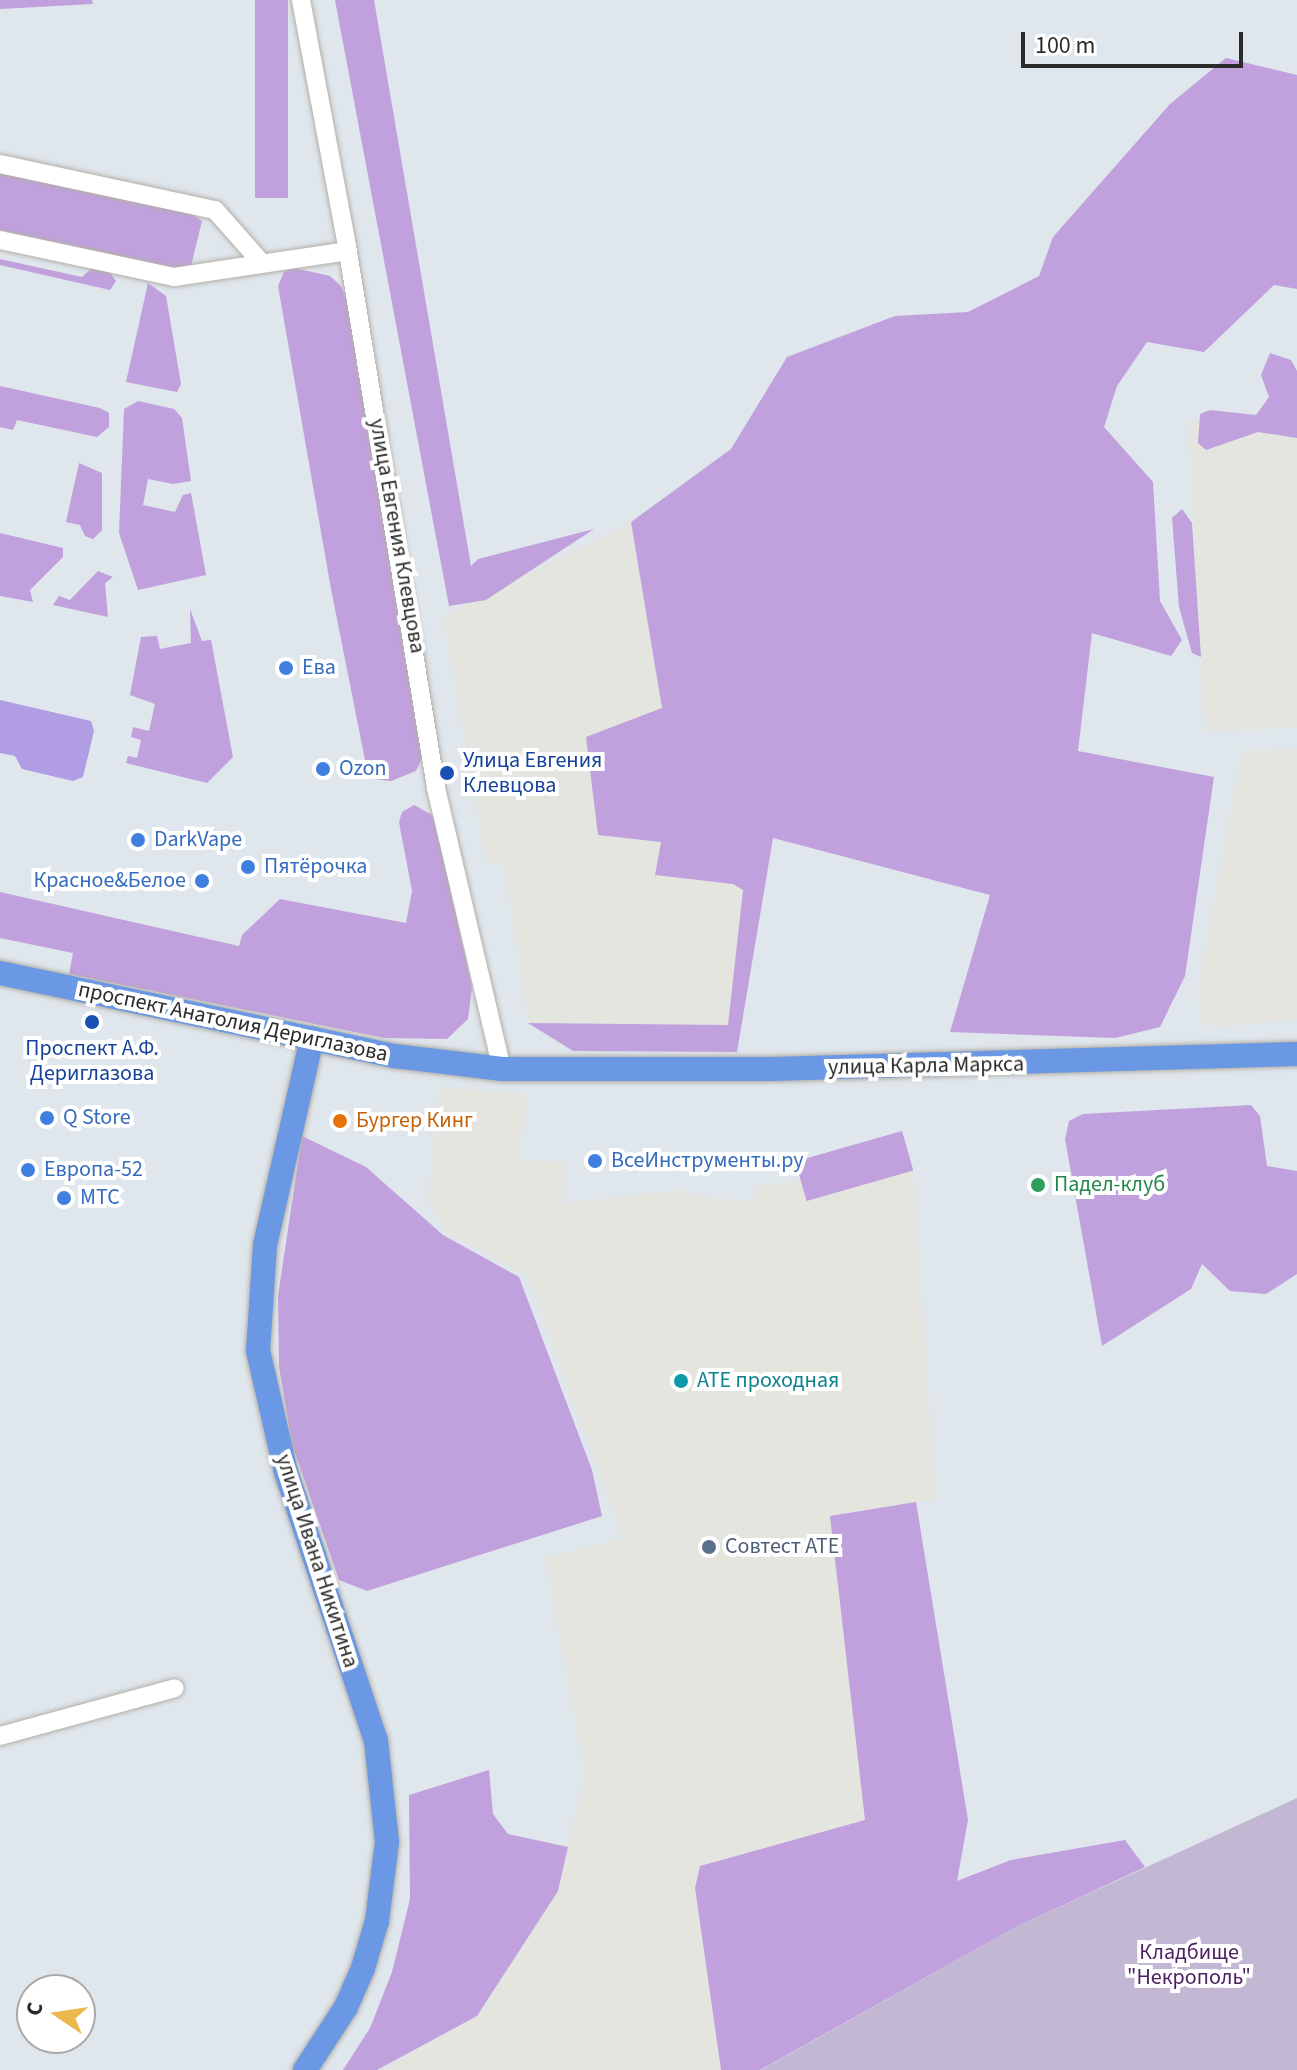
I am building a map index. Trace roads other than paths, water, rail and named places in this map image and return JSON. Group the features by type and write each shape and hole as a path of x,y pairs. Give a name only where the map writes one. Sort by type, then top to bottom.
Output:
{"main road":[{"name":"проспект Анатолия Дериглазова","path":"0,973 312,1038 466,1066 502,1069"},
{"name":"улица Ивана Никитина","path":"305,2070 346,2007 363,1968 377,1921 387,1842 376,1741 286,1472 258,1351 265,1245 312,1038"},
{"name":"улица Карла Маркса","path":"502,1069 1297,1054"}],"street":[{"name":"улица Евгения Клевцова","path":"301,0 348,251 436,788 502,1069"},
{"path":"0,164 215,210 261,262"},
{"path":"0,240 174,277 348,251"},
{"path":"0,1736 175,1688"}],"place":[{"name":"Ева","path":"286,668"},
{"name":"Ozon","path":"323,769"},
{"name":"Улица Евгения Клевцова","path":"447,773"},
{"name":"DarkVape","path":"138,840"},
{"name":"Пятёрочка","path":"248,867"},
{"name":"Красное&Белое","path":"202,881"},
{"name":"Проспект А.Ф. Дериглазова","path":"92,1022"},
{"name":"Q Store","path":"47,1118"},
{"name":"Бургер Кинг","path":"340,1121"},
{"name":"ВсеИнструменты.ру","path":"595,1161"},
{"name":"Европа-52","path":"28,1170"},
{"name":"Падел-клуб","path":"1038,1185"},
{"name":"МТС","path":"64,1198"},
{"name":"АТЕ проходная","path":"681,1381"},
{"name":"Совтест АТЕ","path":"709,1547"}],"park label":[{"name":"Кладбище \"Некрополь\"","path":"1189,1964"}]}
